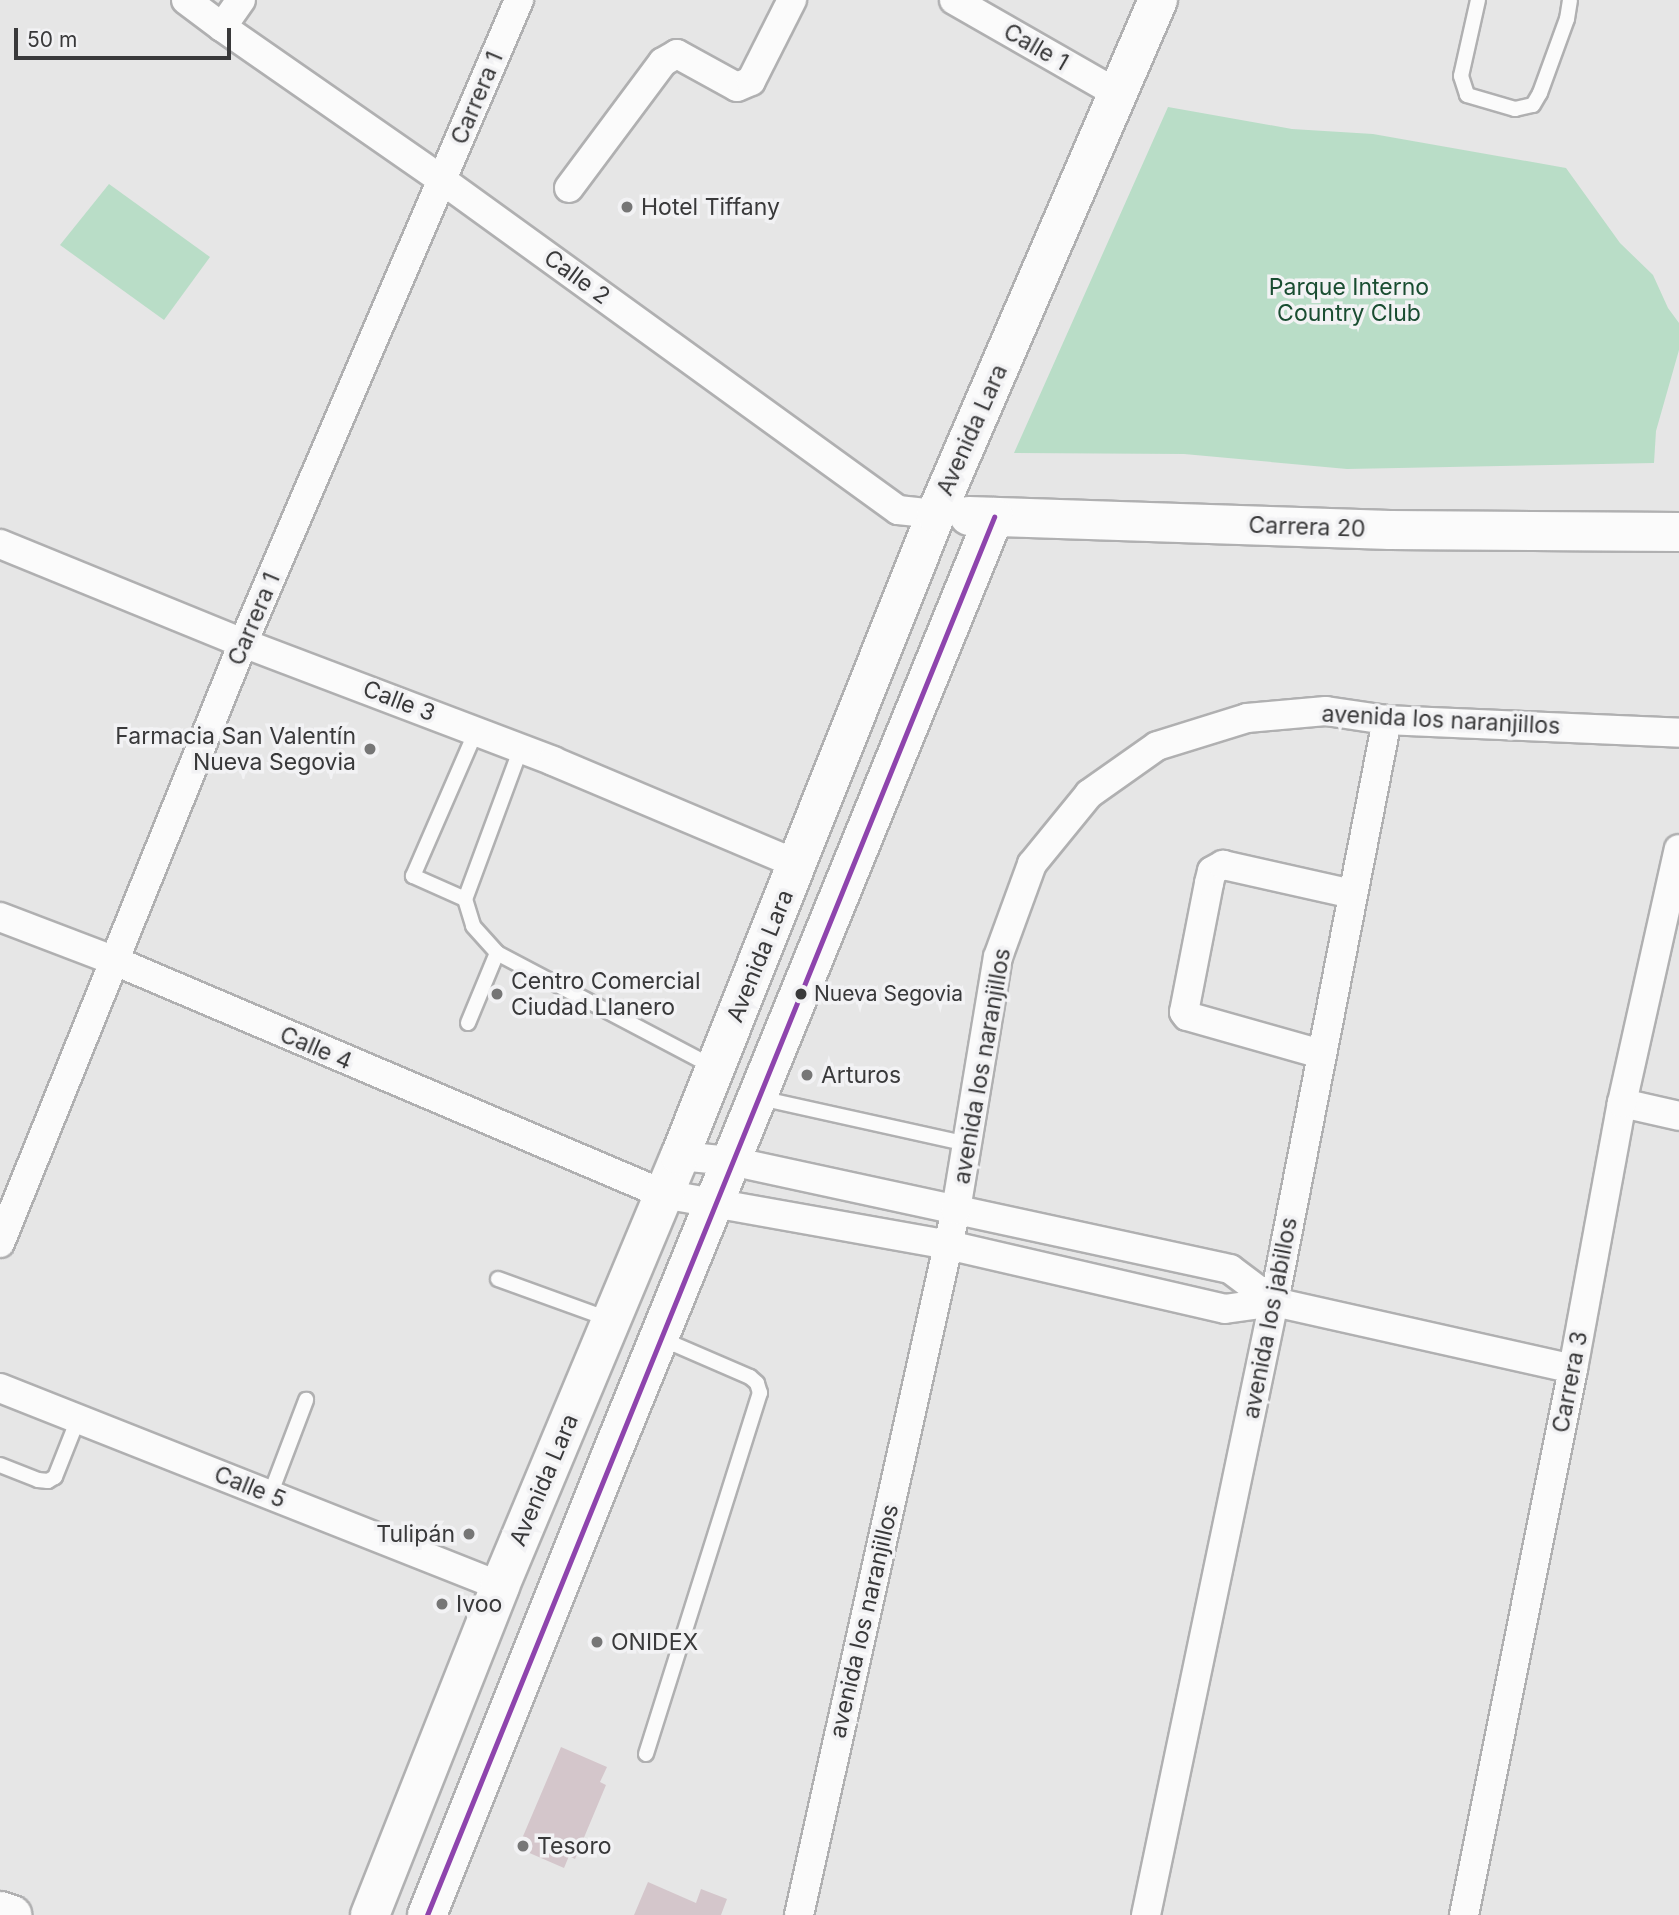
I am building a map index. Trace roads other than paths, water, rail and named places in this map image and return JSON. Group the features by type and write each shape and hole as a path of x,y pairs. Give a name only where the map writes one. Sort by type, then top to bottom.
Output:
{"street":[{"name":"Calle 2","path":"186,0 442,180 898,510 936,514"},
{"path":"222,27 241,0"},
{"name":"Carrera 1","path":"0,1243 243,643 519,0"},
{"path":"569,188 663,62 677,54 737,87 751,81 792,0"},
{"name":"Calle 1","path":"954,0 1118,94"},
{"name":"Avenida Lara","path":"370,1915 500,1586 612,1320 647,1188 680,1156 936,514 1158,0"},
{"name":"Carrera 20","path":"936,514 1390,530 1679,532"},
{"path":"427,1915 659,1337 994,517"},
{"name":"Calle 3","path":"0,544 243,643 521,748 797,864"},
{"name":"avenida los naranjillos","path":"799,1915 956,1210 998,957 1032,864 1088,794 1157,746 1247,718 1326,712 1387,720 1679,733"},
{"name":"avenida los jabillos","path":"1146,1915 1274,1302 1387,720"},
{"name":"Carrera 3","path":"1464,1915 1573,1369 1622,1103 1679,849"},
{"path":"1321,1054 1188,1016 1184,1012 1206,896 1212,871 1223,865 1353,894"},
{"name":"Calle 4","path":"0,918 115,961 647,1188 714,1203 948,1245 1225,1309 1274,1302"},
{"path":"1622,1103 1679,1116"},
{"path":"680,1156 731,1161 1230,1269 1274,1302 1573,1369"},
{"name":"Calle 5","path":"0,1388 500,1586"},
{"path":"0,1911 12,1915"}],"lane":[{"path":"1478,0 1461,76 1467,95 1515,109 1533,105 1540,93 1567,19 1570,0"},
{"path":"465,899 413,876 476,731"},
{"path":"521,748 465,899 473,926 496,953 715,1068"},
{"path":"468,1023 496,953"},
{"path":"757,1098 967,1144"},
{"path":"498,1279 612,1320"},
{"path":"646,1754 760,1393 757,1383 750,1377 659,1337"},
{"path":"270,1495 306,1400"},
{"path":"0,1465 38,1480 48,1481 55,1477 78,1419"}],"place":[{"name":"Hotel Tiffany","path":"627,207"},
{"name":"Farmacia San Valentín Nueva Segovia","path":"370,749"},
{"name":"Centro Comercial Ciudad Llanero","path":"497,994"},
{"name":"Nueva Segovia","path":"801,994"},
{"name":"Arturos","path":"807,1075"},
{"name":"Tulipán","path":"469,1534"},
{"name":"Ivoo","path":"442,1604"},
{"name":"ONIDEX","path":"597,1642"},
{"name":"Tesoro","path":"523,1846"}],"park label":[{"name":"Parque Interno Country Club","path":"1349,300"}]}
